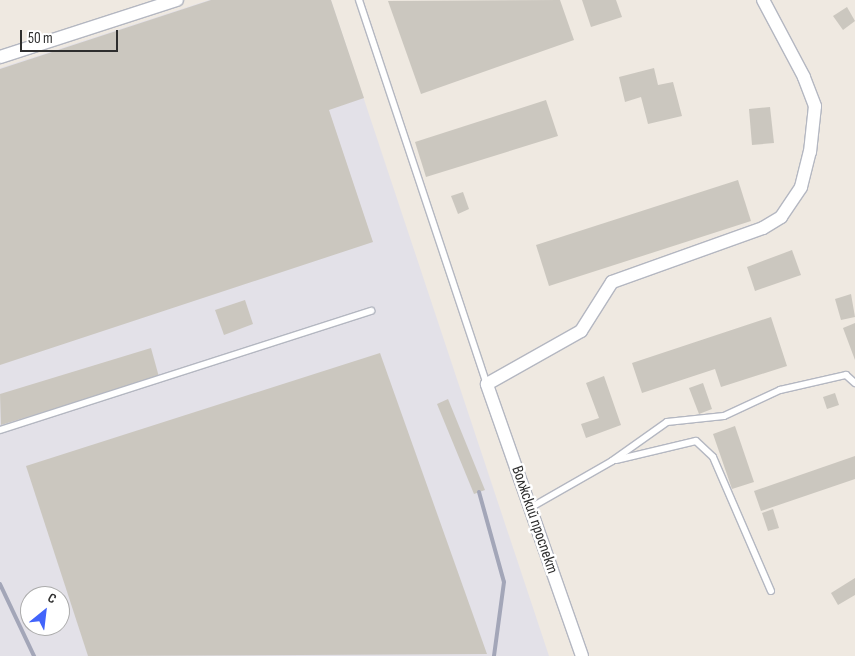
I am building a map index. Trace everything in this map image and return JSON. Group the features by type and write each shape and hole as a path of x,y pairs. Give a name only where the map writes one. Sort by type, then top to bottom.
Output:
{"street":[{"path":"0,57 177,0"},
{"path":"487,384 581,332 612,282 763,228 781,217 800,187 810,152 815,106 804,77 763,0"},
{"name":"Волжский проспект","path":"487,384 582,656"}],"lane":[{"path":"359,0 487,384"},
{"path":"0,430 370,311"},
{"path":"530,508 612,461 666,422 724,416 780,390 846,374 855,383"},
{"path":"612,461 696,441 713,457 771,591"}],"shaded area":[{"path":"209,0 331,0 549,656 0,656 0,68"}],"building":[{"path":"211,0 331,0 364,98 329,110 373,242 0,365 0,69"},
{"path":"560,0 574,40 421,94 388,1"},
{"path":"582,0 616,0 622,17 591,27"},
{"path":"847,7 855,21 843,30 833,16"},
{"path":"654,68 658,85 673,82 682,116 648,124 641,97 625,102 619,77"},
{"path":"546,100 558,136 426,177 415,142"},
{"path":"770,107 774,143 752,145 749,109"},
{"path":"738,180 751,221 549,286 536,245"},
{"path":"463,192 469,209 458,214 451,196"},
{"path":"792,250 801,275 755,291 747,267"},
{"path":"851,294 855,317 841,320 835,299"},
{"path":"245,300 253,324 224,335 215,310"},
{"path":"771,317 787,366 721,387 715,369 642,393 632,363"},
{"path":"855,323 855,360 843,328"},
{"path":"151,348 159,377 1,425 0,394"},
{"path":"380,353 487,654 88,656 70,601 70,586 65,586 26,466"},
{"path":"604,376 621,425 586,438 581,424 599,418 586,383"},
{"path":"703,383 712,409 699,414 689,388"},
{"path":"835,393 839,405 827,409 823,397"},
{"path":"448,399 485,490 474,494 437,404"},
{"path":"735,426 754,482 732,489 713,434"},
{"path":"855,456 855,479 761,511 754,491"},
{"path":"773,509 779,528 768,531 762,513"},
{"path":"855,578 855,595 838,605 831,593"}],"railway":[{"path":"479,492 504,582 494,656"},
{"path":"0,584 34,656"}]}
